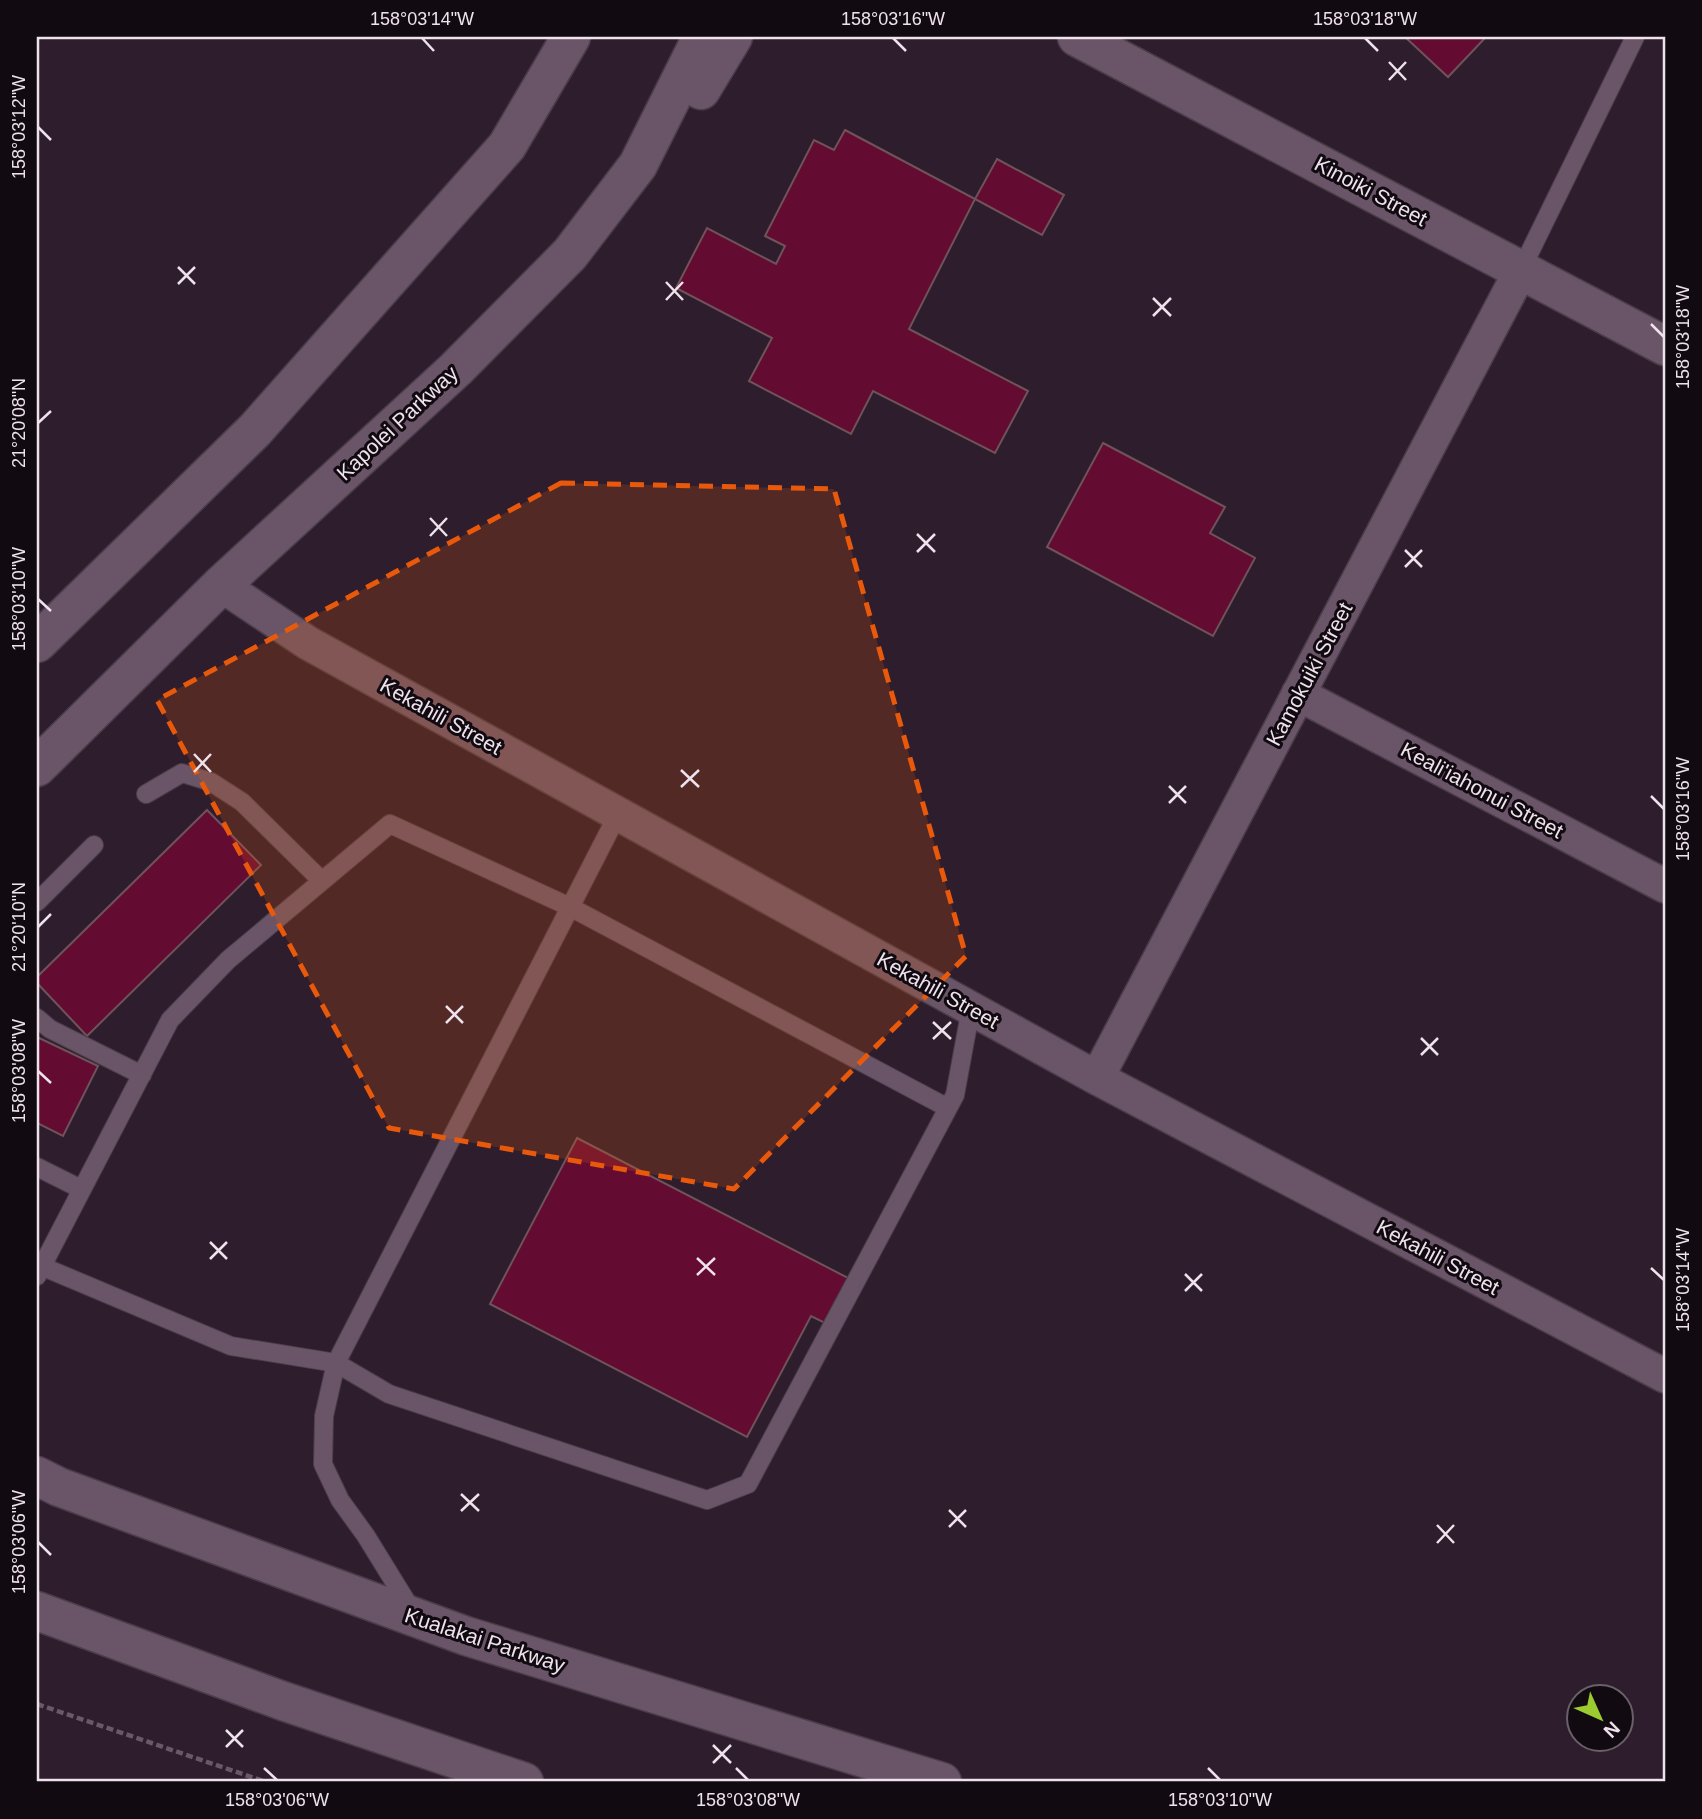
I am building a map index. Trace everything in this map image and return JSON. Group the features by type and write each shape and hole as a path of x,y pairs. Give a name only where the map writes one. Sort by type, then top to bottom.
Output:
{"main road":[{"path":"547,77 551,37"},
{"path":"37,643 255,430 507,146 571,37"},
{"name":"Kapolei Parkway","path":"37,766 221,585 456,369 570,254 638,165 702,37"},
{"path":"570,254 642,187 733,37"},
{"name":"Kinoiki Street","path":"1077,37 1665,346"},
{"name":"Kualakai Parkway","path":"37,1476 59,1487 466,1636 942,1782"},
{"path":"37,1611 271,1696 524,1782"}],"street":[{"name":"Kamokuiki Street","path":"1097,1078 1521,270"},
{"name":"Kekahili Street","path":"221,585 308,643 1097,1078 1665,1376"},
{"name":"Keali'iahonui Street","path":"1298,694 1665,886"}],"lane":[{"path":"1521,270 1635,37"},
{"path":"146,794 182,774 211,782 242,802 322,881"},
{"path":"416,1618 341,1500 323,1464 324,1416 336,1363 618,814"},
{"path":"948,1108 570,907 390,824 228,960 170,1020 39,1271 231,1346 336,1363 389,1394 707,1500 748,1484 955,1095 971,1008"},
{"path":"37,902 94,845"},
{"path":"37,1018 50,1029 142,1075"},
{"path":"37,1167 81,1189"}],"path":[{"path":"37,1704 265,1782"}],"highlighted area":[{"path":"561,483 834,489 966,956 734,1189 389,1128 157,700"}],"building":[{"path":"1405,37 1486,37 1448,77"},
{"path":"845,130 975,199 909,329 1028,391 995,453 873,391 851,434 749,381 772,338 676,288 707,228 776,264 785,246 765,236 814,140 834,150"},
{"path":"997,159 1064,195 1042,235 975,199"},
{"path":"1103,443 1225,507 1210,533 1255,558 1213,636 1047,547"},
{"path":"207,810 261,865 87,1036 37,983 37,977"},
{"path":"37,1037 98,1066 63,1136 37,1123"},
{"path":"577,1138 850,1279 827,1324 811,1316 747,1437 490,1304"}]}
